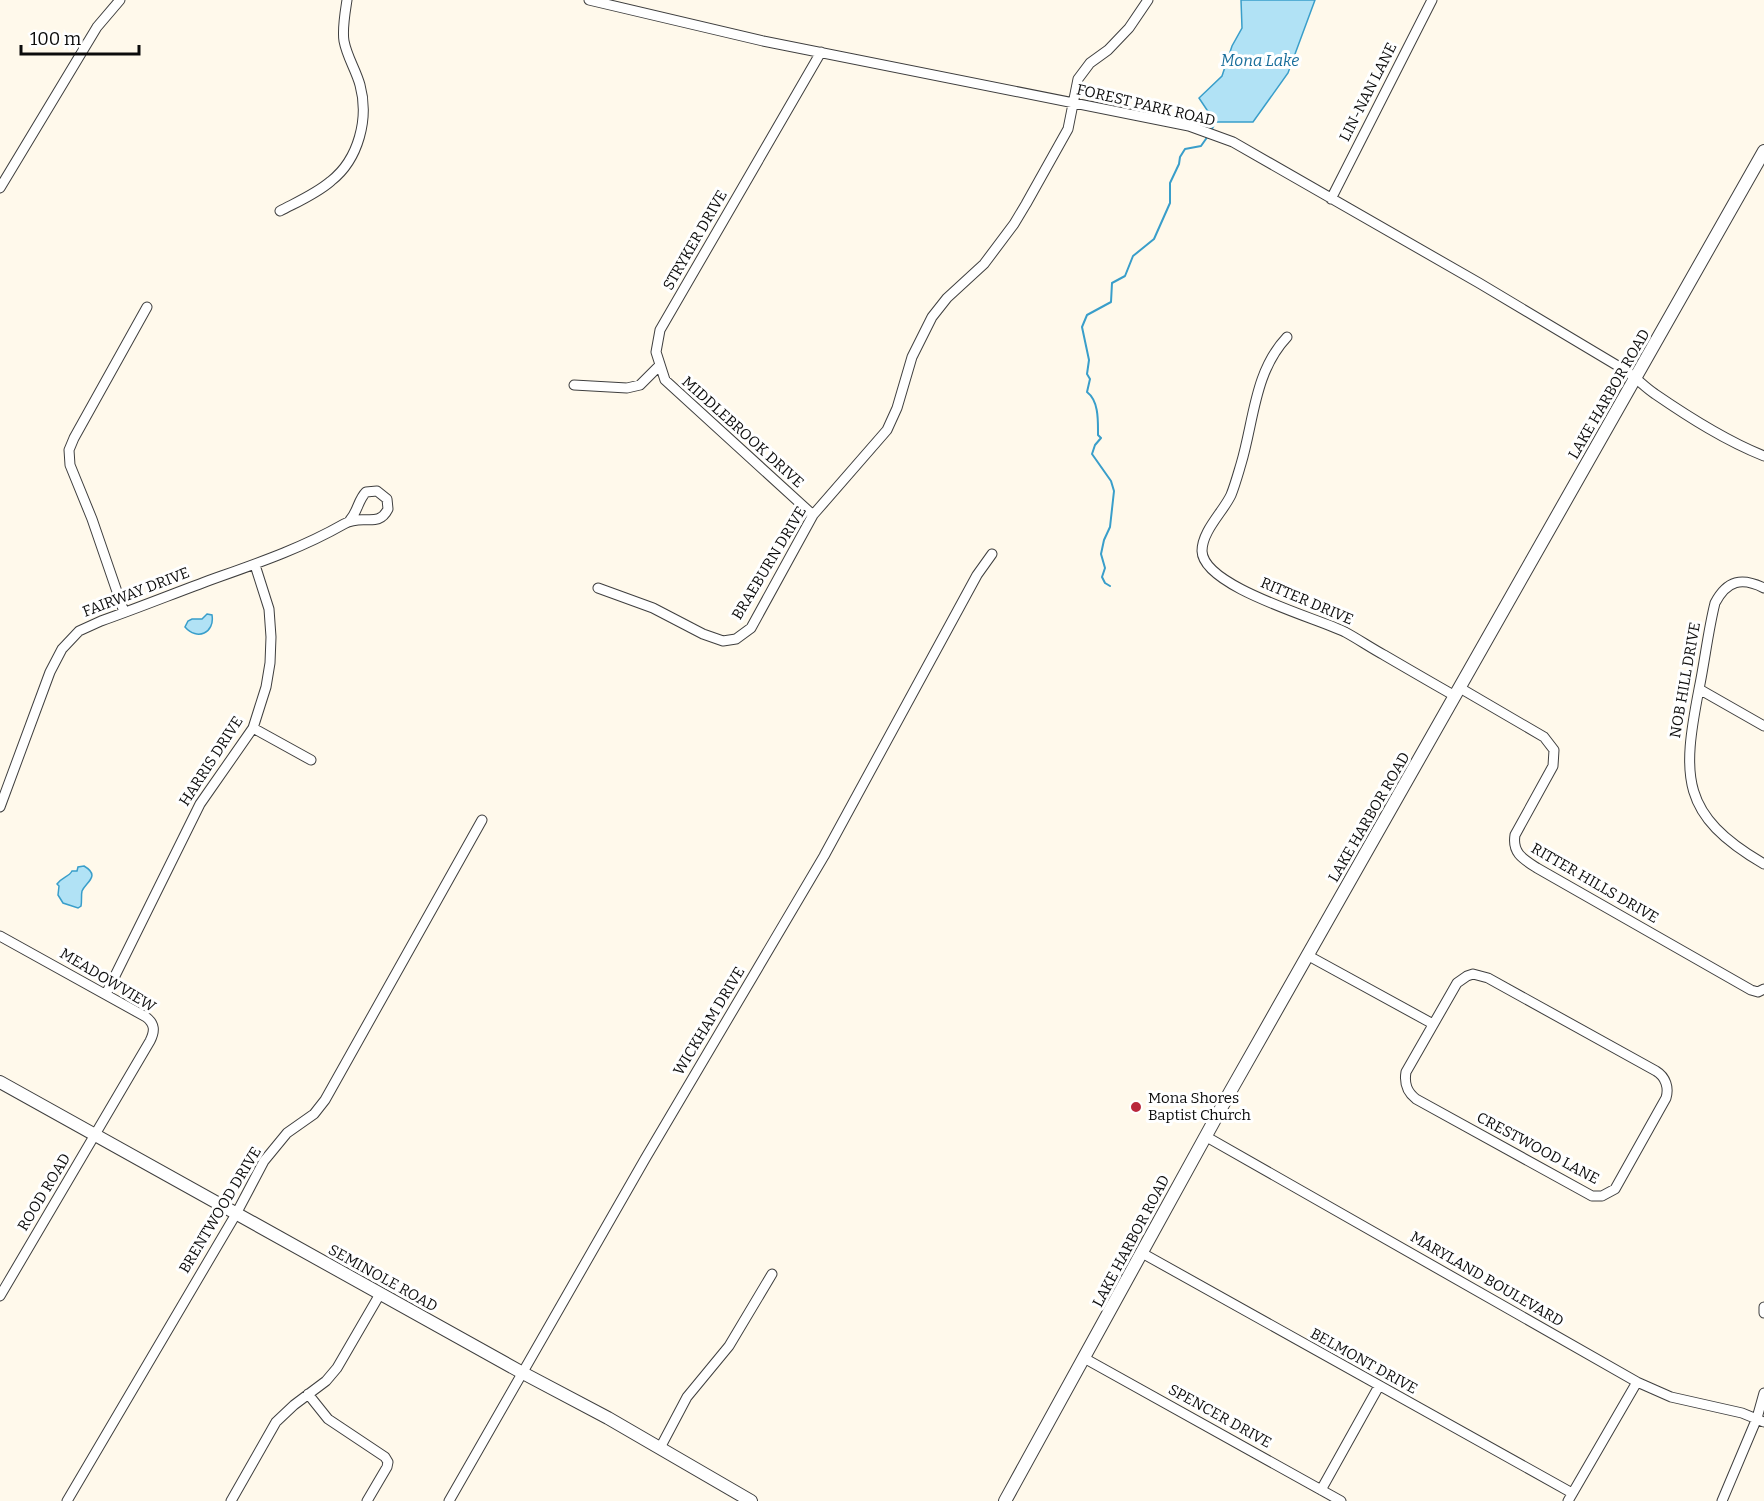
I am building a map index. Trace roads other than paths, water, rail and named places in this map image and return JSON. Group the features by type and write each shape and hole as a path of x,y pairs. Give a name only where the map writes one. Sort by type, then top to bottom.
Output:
{"street":[{"path":"0,188 97,27 120,0"},
{"path":"280,211 308,197 333,180 345,167 359,138 364,102 360,83 351,64 344,40 347,0"},
{"name":"FOREST PARK ROAD","path":"589,0 688,24 1198,129 1226,139 1479,283 1636,377 1653,393 1733,443 1764,456"},
{"name":"BRAEBURN DRIVE","path":"598,588 653,608 723,641 736,639 751,628 813,515 886,430 897,408 912,357 930,320 947,298 984,264 1014,224 1068,129 1078,79 1090,63 1108,50 1129,28 1148,0"},
{"name":"LIN-NAN LANE","path":"1331,199 1432,0"},
{"name":"STRYKER DRIVE","path":"659,366 656,352 660,330 821,52"},
{"name":"LAKE HARBOR ROAD","path":"1005,1501 1205,1136 1764,151"},
{"path":"124,612 92,519 70,465 69,450 147,307"},
{"name":"RITTER DRIVE","path":"1287,337 1276,349 1265,369 1242,464 1231,495 1207,535 1202,551 1204,560 1209,567 1228,581 1269,604 1346,632 1458,692"},
{"path":"574,385 627,388 640,385 659,366"},
{"name":"MIDDLEBROOK DRIVE","path":"659,366 664,380 813,515"},
{"name":"FAIRWAY DRIVE","path":"0,807 50,672 62,649 79,631 306,544 350,520"},
{"name":"WICKHAM DRIVE","path":"449,1501 521,1372 824,856 977,575 992,554"},
{"name":"HARRIS DRIVE","path":"106,994 200,804 253,728 266,687 271,637 269,609 255,564"},
{"name":"NOB HILL DRIVE","path":"1764,588 1752,582 1737,582 1724,589 1718,596 1713,610 1692,720 1688,754 1692,786 1704,812 1719,832 1764,864"},
{"path":"1699,689 1764,726"},
{"name":"RITTER HILLS DRIVE","path":"1458,692 1544,737 1554,750 1553,766 1515,835 1514,844 1518,855 1547,874 1751,990 1758,992 1764,989"},
{"path":"253,728 311,760"},
{"name":"BRENTWOOD DRIVE","path":"67,1501 236,1214 264,1161 287,1133 314,1114 325,1100 482,820"},
{"name":"MEADOWVIEW","path":"0,936 146,1017 153,1024 150,1041 95,1135"},
{"path":"1307,955 1433,1024"},
{"name":"CRESTWOOD LANE","path":"1473,974 1483,975 1661,1074 1668,1089 1666,1098 1615,1189 1602,1196 1592,1196 1412,1096 1406,1087 1406,1072 1433,1024 1460,979 1473,974"},
{"name":"SEMINOLE ROAD","path":"0,1082 521,1372 608,1418 751,1501"},
{"name":"ROOD ROAD","path":"0,1296 95,1135"},
{"name":"MARYLAND BOULEVARD","path":"1205,1136 1637,1382 1681,1400 1742,1413 1760,1420"},
{"name":"BELMONT DRIVE","path":"1142,1253 1379,1386 1570,1497"},
{"path":"660,1448 687,1397 729,1346 772,1274"},
{"path":"231,1501 276,1422 326,1381 337,1368 380,1294"},
{"path":"1764,1307 1764,1312"},
{"name":"SPENCER DRIVE","path":"1084,1358 1341,1501"},
{"path":"1570,1497 1637,1382"},
{"path":"1321,1490 1379,1386"},
{"path":"1722,1501 1760,1420 1764,1393"},
{"path":"308,1394 328,1419 385,1457 388,1462 367,1501"}],"water":[{"name":"Mona Lake","path":"1241,0 1315,0 1288,73 1253,122 1215,122 1199,98 1222,76 1232,46 1242,28"},
{"path":"207,614 212,615 212,621 211,626 204,633 195,634 185,627 188,621 202,619"},
{"path":"84,866 92,876 82,891 81,906 78,908 63,903 58,895 59,886 57,884 72,871 77,871 78,867"}],"waterway":[{"path":"1211,131 1216,120"},
{"path":"1110,586 1102,577 1105,568 1101,554 1110,527 1114,491 1111,481 1092,454 1101,438 1098,435 1096,406 1087,392 1090,379 1087,374 1089,360 1082,327 1087,315 1111,302 1112,283 1125,276 1133,256 1154,239 1170,203 1170,183 1185,149 1201,146 1208,136"}],"place":[{"name":"Mona Shores Baptist Church","path":"1136,1107"}]}
